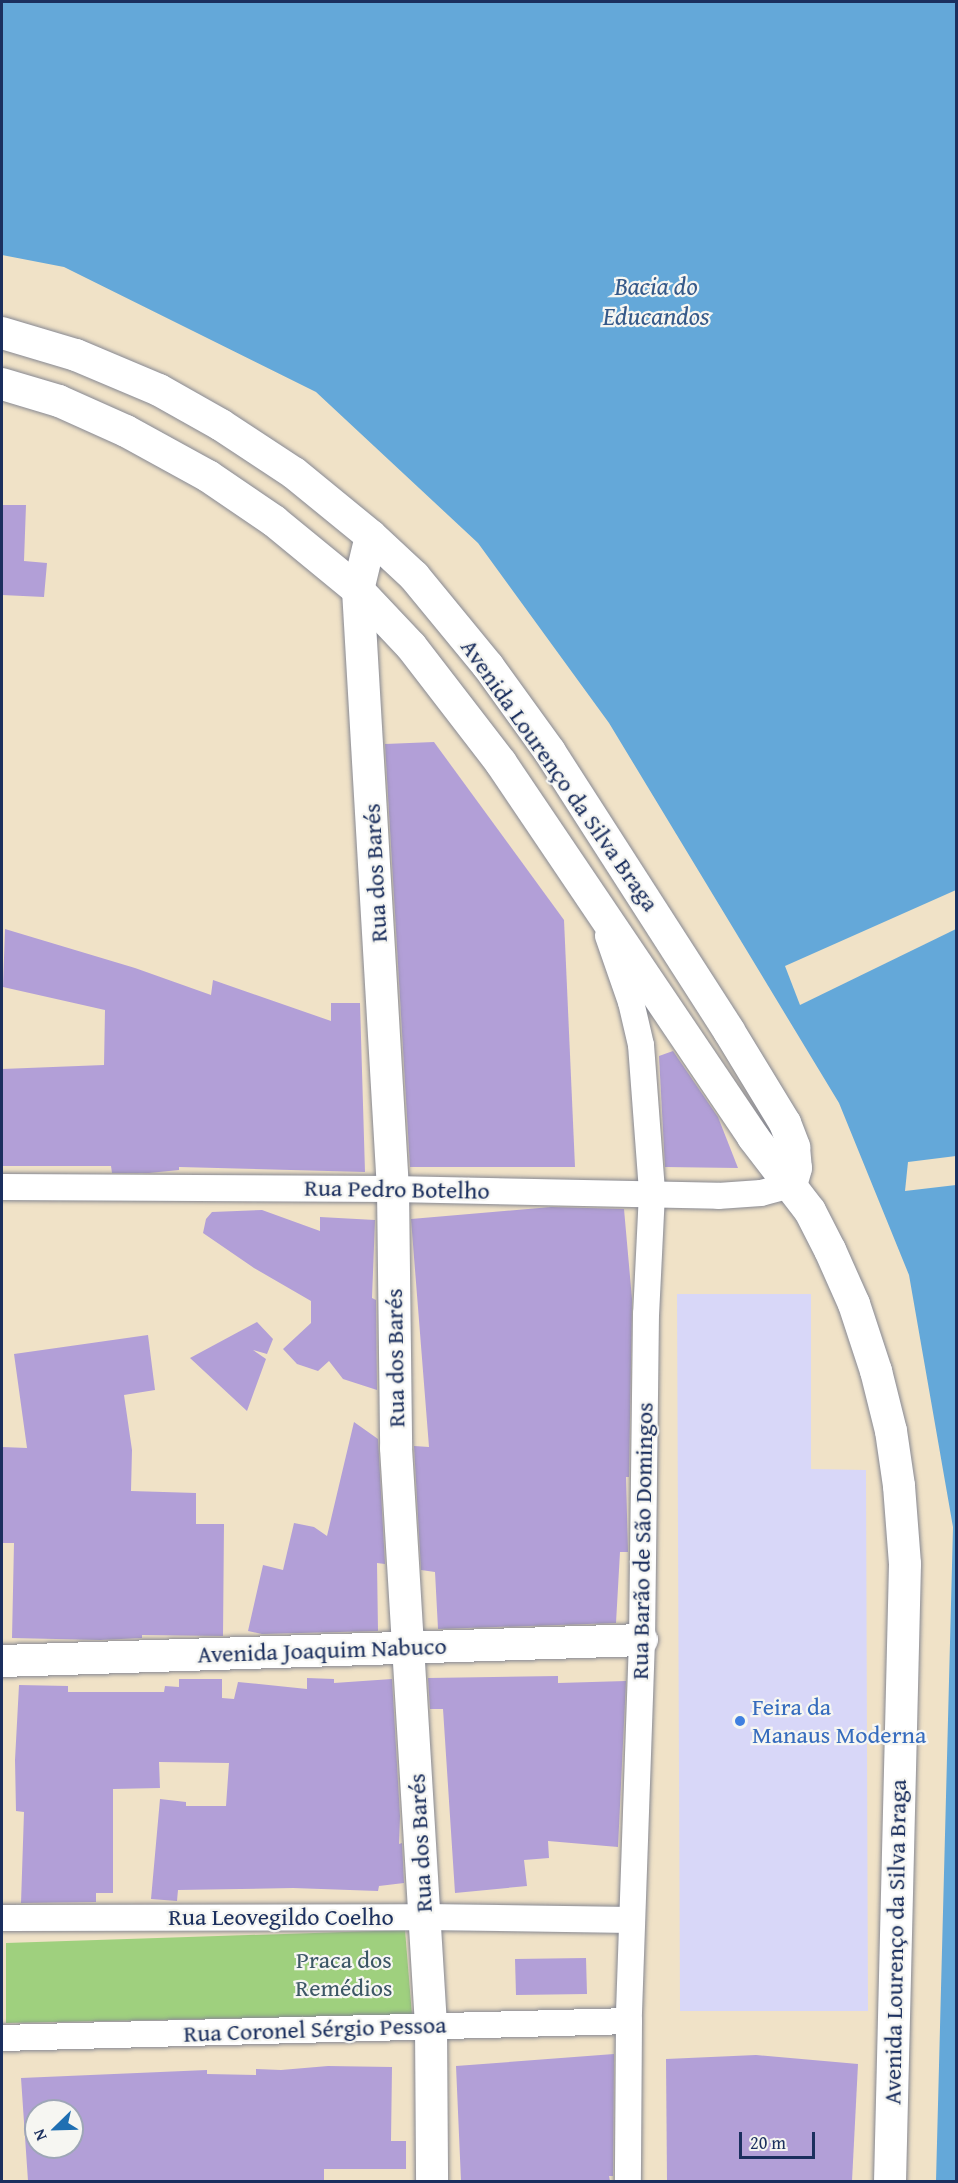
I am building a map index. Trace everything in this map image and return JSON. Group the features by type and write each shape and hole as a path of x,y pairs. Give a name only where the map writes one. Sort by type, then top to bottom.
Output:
{"street":[{"name":"Avenida Lourenço da Silva Braga","path":"2,333 76,355 159,390 222,425 294,473 371,536 414,576 488,666 554,758 649,903 784,1123 794,1147 796,1168 791,1185"},
{"name":"Avenida Lourenço da Silva Braga","path":"2,384 68,405 126,431 208,476 274,521 358,590 411,646 455,699 501,763 753,1137 810,1211 854,1304 888,1421 899,1486 905,1564 890,2181"},
{"name":"Rua dos Barés","path":"371,536 358,590 393,1189 396,1449 430,2026 432,2181"},
{"name":"Rua Barão de São Domingos","path":"597,908 625,981 641,1045 652,1193 646,1314 642,1640 629,2021 628,2181"},
{"name":"Rua Pedro Botelho","path":"2,1187 393,1189 741,1196 778,1190 791,1185"},
{"name":"Avenida Joaquim Nabuco","path":"2,1661 642,1640"},
{"name":"Rua Leovegildo Coelho","path":"2,1918 424,1917 632,1920"},
{"name":"Rua Coronel Sérgio Pessoa","path":"2,2037 629,2021"}],"shaded area":[{"path":"677,1294 811,1294 811,1469 866,1470 868,2011 680,2011"}],"green space":[{"name":"Praca dos Remédios","path":"405,1930 412,2015 6,2023 6,1943"}],"water":[{"name":"Bacia do Educandos","path":"2,2 956,2 956,2181 936,2181 953,1527 909,1275 839,1103 609,723 478,543 316,392 64,267 2,255"}],"pier":[{"path":"956,890 956,929 800,1005 785,966"},
{"path":"956,1156 956,1185 905,1191 908,1162"}],"building":[{"path":"3,505 26,505 24,561 47,563 44,597 2,595"},
{"path":"434,742 564,920 575,1167 410,1167 385,744"},
{"path":"5,929 135,968 211,995 213,980 331,1021 331,1003 360,1003 365,1172 179,1167 179,1170 149,1173 112,1173 111,1166 2,1166 2,1069 104,1065 105,1010 3,987"},
{"path":"673,1051 718,1117 738,1168 665,1167 659,1056"},
{"path":"551,1207 624,1209 632,1299 629,1477 626,1477 628,1552 620,1552 616,1623 438,1629 435,1572 421,1570 414,1446 429,1447 411,1219"},
{"path":"262,1210 320,1231 320,1217 375,1220 372,1298 376,1300 377,1390 343,1379 329,1361 318,1371 297,1364 283,1349 311,1323 311,1301 254,1268 203,1233 206,1219 212,1212"},
{"path":"257,1322 273,1339 267,1354 253,1350 266,1359 247,1411 190,1358"},
{"path":"148,1335 155,1390 124,1395 132,1450 131,1491 196,1493 196,1524 224,1524 223,1636 142,1635 142,1638 100,1640 12,1638 14,1543 2,1543 2,1447 27,1448 14,1354"},
{"path":"354,1422 378,1439 385,1564 377,1563 378,1631 262,1634 248,1631 263,1565 283,1570 294,1523 314,1527 327,1536"},
{"path":"558,1676 558,1683 626,1681 618,1847 548,1841 549,1858 524,1860 527,1886 455,1893 443,1709 430,1709 428,1678"},
{"path":"307,1678 334,1679 334,1683 392,1679 400,1816 399,1844 402,1843 404,1883 379,1886 378,1891 293,1888 178,1890 177,1901 151,1899 160,1799 186,1802 186,1806 226,1806 229,1763 159,1762 160,1788 113,1789 113,1893 96,1893 96,1902 21,1903 24,1812 16,1811 15,1760 19,1685 68,1686 68,1692 164,1692 165,1686 179,1687 179,1679 222,1679 222,1698 234,1699 238,1682 307,1689"},
{"path":"586,1958 587,1994 516,1995 515,1959"},
{"path":"614,2054 613,2176 609,2176 610,2181 461,2181 456,2066"},
{"path":"756,2055 858,2064 852,2181 667,2181 666,2059"},
{"path":"328,2066 392,2067 391,2141 406,2141 406,2169 324,2169 324,2181 28,2181 27,2159 84,2159 84,2099 24,2099 24,2122 21,2078 207,2070 207,2074 256,2075 256,2069 281,2070"}],"place":[{"name":"Feira da Manaus Moderna","path":"740,1721"}]}
